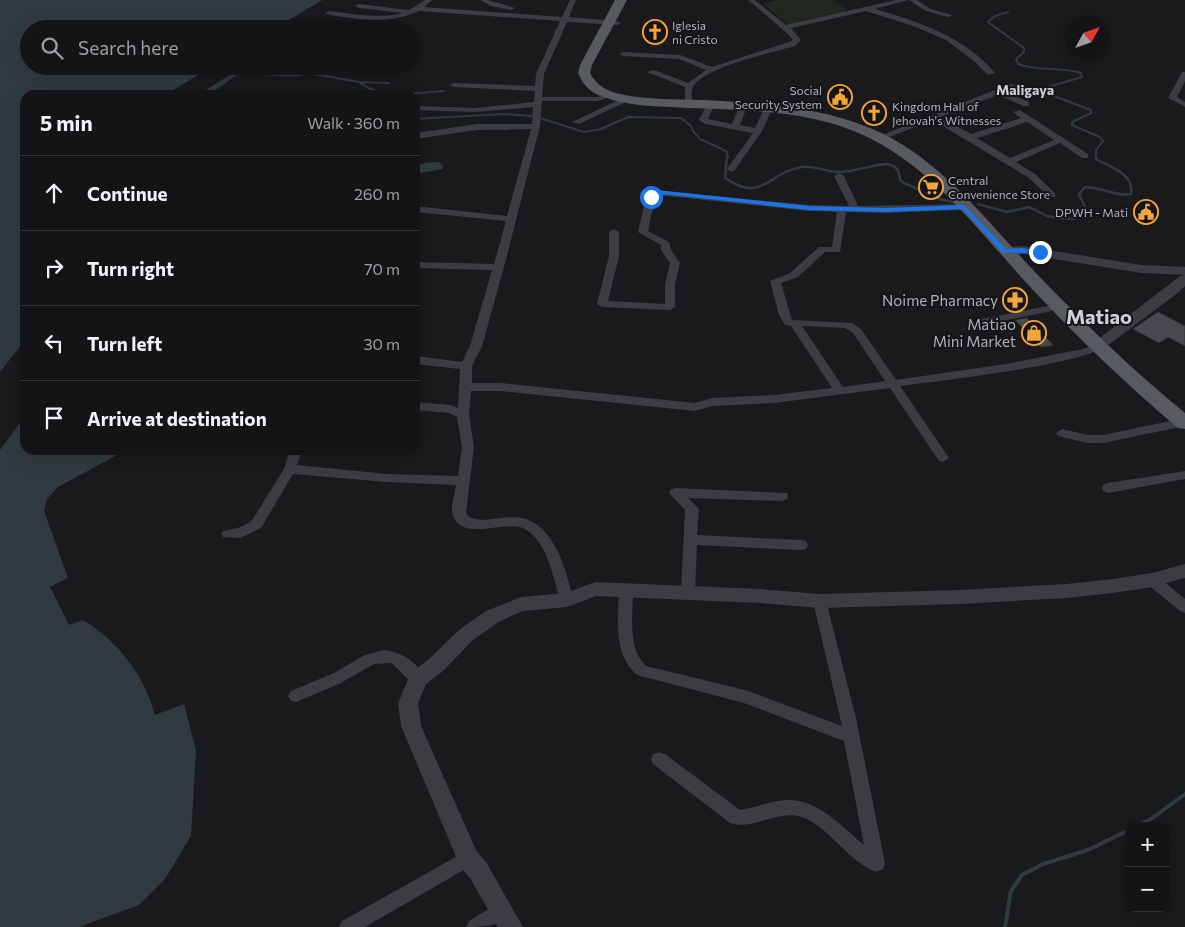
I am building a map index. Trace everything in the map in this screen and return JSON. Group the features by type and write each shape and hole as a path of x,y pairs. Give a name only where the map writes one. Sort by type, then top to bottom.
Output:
{"main road":[{"path":"621,0 591,73 596,82 606,89 623,95 710,106 743,106 821,114"},
{"path":"630,0 586,65 584,73 589,83 612,95 628,99 797,108 821,114 884,136 914,151 934,166 1058,306 1101,344"},
{"path":"884,136 921,163 1010,250 1142,388 1185,419"}],"street":[{"path":"330,13 396,18 417,10 429,0"},
{"path":"483,0 493,5 517,10 527,17"},
{"path":"566,600 557,562 539,534 529,525 518,521 473,525 465,522 459,512 468,447 463,415 466,366 484,321 536,126 538,97 544,63 573,0"},
{"path":"786,28 894,1 906,0"},
{"path":"912,0 928,10 948,16"},
{"path":"463,12 471,2"},
{"path":"689,102 688,91 690,86 700,77 713,70 796,42 796,37 756,2"},
{"path":"359,6 613,23"},
{"path":"868,9 936,31 968,52 990,73"},
{"path":"623,54 680,57 713,70"},
{"path":"651,72 690,86"},
{"path":"1185,74 1172,98 1185,105"},
{"path":"454,85 538,97 598,99 612,95"},
{"path":"884,136 1013,86"},
{"path":"998,92 1026,104"},
{"path":"420,108 475,110 538,97"},
{"path":"576,122 628,99"},
{"path":"710,106 703,121 758,131"},
{"path":"735,127 743,106"},
{"path":"731,170 758,131 768,109"},
{"path":"1017,112 1085,156"},
{"path":"934,117 1010,161 1039,182 1052,195"},
{"path":"970,137 1027,119"},
{"path":"420,135 478,126 536,126"},
{"path":"1010,161 1060,140"},
{"path":"839,176 855,209"},
{"path":"614,232 614,256 602,304 670,306 670,284 675,263 666,250 666,244 643,232 651,197 656,192 772,205 842,209 964,207"},
{"path":"842,209 836,250 823,249 794,275 775,281 784,316 790,323 795,324 842,324 853,328 894,383 943,458"},
{"path":"420,210 511,219"},
{"path":"1010,250 1142,269 1185,272"},
{"path":"420,265 499,267"},
{"path":"466,387 500,387 695,407 712,402 840,391 1006,368 1086,352 1101,344 1185,278"},
{"path":"982,322 1058,306"},
{"path":"795,324 803,341 816,355 840,391"},
{"path":"420,361 466,366"},
{"path":"420,406 451,409 463,415"},
{"path":"1062,433 1088,439 1103,440 1185,419"},
{"path":"228,534 240,533 256,525 290,469 294,455"},
{"path":"290,469 387,478 462,481"},
{"path":"1108,488 1185,475"},
{"path":"688,592 692,509 675,493 782,496"},
{"path":"692,540 801,545"},
{"path":"512,927 478,870 468,858 412,726 408,703 418,679 436,665 466,635 493,616 521,604 566,600 595,589 688,592 820,601 980,596 1067,591 1152,580 1185,570"},
{"path":"1152,580 1185,608"},
{"path":"626,591 628,653 636,668 746,697 851,736"},
{"path":"658,759 736,817 741,818 787,808 804,811 817,817 876,864 851,736 820,601"},
{"path":"296,696 338,677 361,663 381,656 392,657 418,679"},
{"path":"348,927 468,858"},
{"path":"476,927 502,910"}],"shaded area":[{"path":"0,0 322,0 289,20 20,20 20,75 198,75 173,90 20,90 20,346 0,372"},
{"path":"777,0 833,0 849,12 789,25 763,4"},
{"path":"230,75 237,75 215,90 206,90"},
{"path":"439,162 443,166 442,169 420,173 420,164"},
{"path":"20,423 20,455 117,455 58,487 47,499 44,511 68,578 50,587 69,625 83,620 108,638 119,649 137,674 155,715 184,704 196,751 191,836 165,879 139,905 79,927 0,927 0,450"}],"building":[{"path":"1158,312 1185,326 1185,346 1168,337 1159,343 1133,329"},
{"name":"Matiao Mini Market","path":"1027,318 1053,345 1041,347 1015,320"}],"waterway":[{"path":"978,204 1007,212 1029,207 1047,216 1073,219 1084,214 1085,207 1079,194 1085,187 1125,195 1131,194 1129,181 1125,176 1096,159 1096,150 1103,141 1100,137 1072,125 1072,122 1091,113 1091,110 1043,92 1048,87 1082,77 1081,73 1034,68 1018,64 1016,59 1024,52 1024,48 988,22 995,16 1008,12"},
{"path":"274,75 295,75"},
{"path":"320,75 359,82"},
{"path":"359,82 389,83"},
{"path":"359,82 374,90"},
{"path":"420,93 443,91"},
{"path":"420,119 503,114 532,116"},
{"path":"540,118 584,132 601,129 628,117 681,118 691,126 700,139 726,151 728,157"},
{"path":"727,156 725,178 748,188 765,184 781,174 802,167 841,172 887,164 897,169 900,180 904,183 943,200 955,202"},
{"path":"1145,822 1185,794"},
{"path":"1005,927 1011,891 1022,875 1043,864 1088,850 1125,832"}],"place":[{"name":"Iglesia ni Cristo","path":"655,32"},
{"name":"Social Security System","path":"840,97"},
{"name":"Kingdom Hall of Jehovah's Witnesses","path":"874,113"},
{"name":"Central Convenience Store","path":"931,187"},
{"name":"DPWH - Mati","path":"1146,212"},
{"name":"Noime Pharmacy","path":"1015,300"},
{"name":"Matiao Mini Market","path":"1034,333"}],"district":[{"name":"Maligaya","path":"1025,89"},
{"name":"Matiao","path":"1099,316"}],"route":[{"path":"651,197 656,192 671,193 809,208 885,210 964,207 1005,251 1023,250 1040,252"}]}
